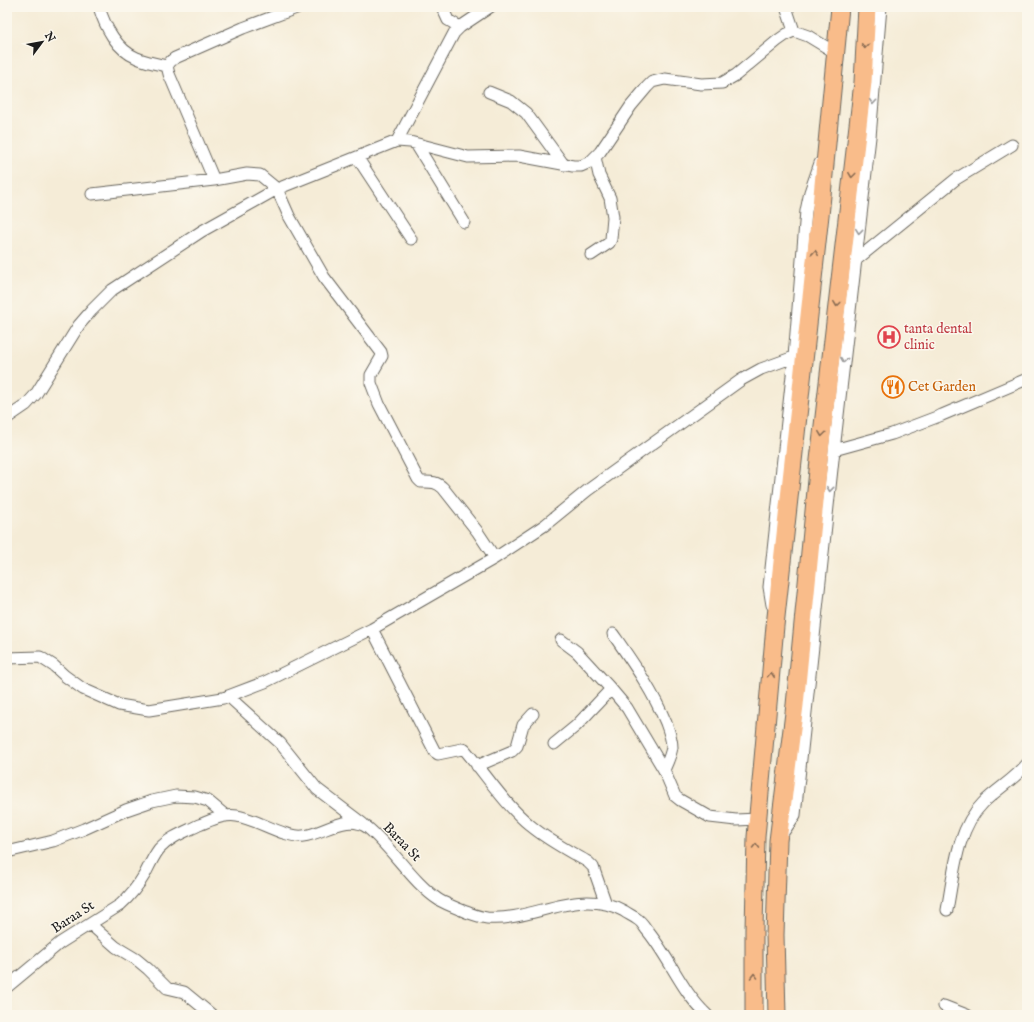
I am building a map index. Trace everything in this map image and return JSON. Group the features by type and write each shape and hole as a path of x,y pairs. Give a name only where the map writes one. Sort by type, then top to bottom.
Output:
{"highway":[{"path":"754,1015 756,837 775,626 840,7"},
{"path":"777,1015 775,935 778,841 795,705 819,460 863,82 867,7"},
{"path":"775,626 802,631"},
{"path":"769,700 795,705"}],"street":[{"path":"99,7 102,17 113,38 124,50 136,58 167,66"},
{"path":"167,66 171,61 186,53 244,28 299,7"},
{"path":"442,7 448,20 460,27"},
{"path":"397,141 454,33 460,27 490,7"},
{"path":"786,7 794,31"},
{"path":"778,841 795,815 834,450 870,137 881,7"},
{"path":"7,418 26,405 36,394 79,325 112,290 202,231 277,189 397,141 468,156 519,156 564,165 581,166 590,162 600,152 631,106 652,82 665,79 701,84 722,83 736,75 782,37 794,31 808,36 836,53"},
{"path":"167,66 169,74 214,180"},
{"path":"489,92 510,101 526,113 564,165"},
{"path":"416,144 464,222"},
{"path":"856,260 956,179 1012,145"},
{"path":"775,626 769,587 794,357 806,211 810,192 825,149"},
{"path":"357,156 411,239"},
{"path":"591,255 609,243 611,239 613,217 610,198 599,175 595,157"},
{"path":"92,194 255,174 265,178 277,189 292,222 324,277 381,352 382,356 371,375 371,383 379,404 418,479 421,482 432,481 443,488 477,531 494,558"},
{"path":"7,658 40,657 84,689 119,705 149,710 228,696 265,682 372,628 494,558 545,525 588,490 741,380 761,369 794,357"},
{"path":"834,450 892,434 942,415 1027,379"},
{"path":"372,628 435,752 438,754 462,749 465,750 514,811 551,841 593,866 606,904"},
{"path":"613,634 646,682 670,734 672,746 671,754 664,770"},
{"path":"561,640 577,652 611,689 626,708 664,770 675,796 710,817 736,820 758,819"},
{"path":"554,744 576,726 611,689"},
{"path":"228,696 280,743 317,789 366,827"},
{"path":"477,766 512,750 517,746 523,725 532,714"},
{"path":"947,910 960,843 974,814 1027,764"},
{"path":"7,852 43,844 84,829 152,800 176,796 195,797 208,801 226,816"},
{"name":"Baraa St","path":"7,987 60,944 120,905 136,888 160,849 170,840 217,817 236,816 288,834 300,836 312,834 347,822 366,827 394,853 408,871 438,899 451,906 477,916 499,918 514,916 554,906 577,903 606,904 618,908 637,919 655,940 693,1000 707,1015"},
{"path":"90,924 116,947 136,959 167,988 184,992 212,1015"},
{"path":"944,1006 967,1015"}],"place":[{"name":"tanta dental clinic","path":"889,337"},
{"name":"Cet Garden","path":"893,387"}]}
